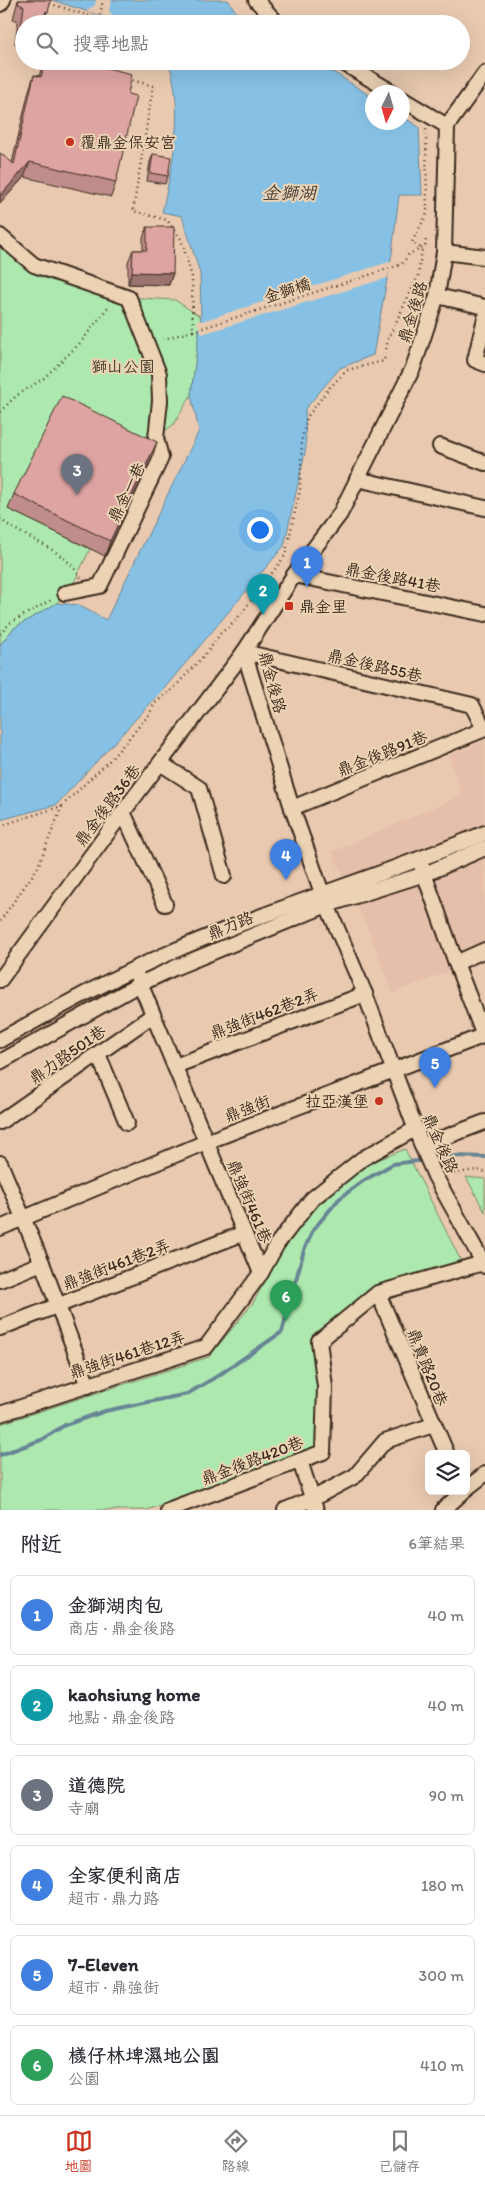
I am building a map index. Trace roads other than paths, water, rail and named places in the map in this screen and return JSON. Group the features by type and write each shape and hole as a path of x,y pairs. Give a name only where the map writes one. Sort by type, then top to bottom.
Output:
{"street":[{"path":"0,4 3,0"},
{"path":"256,0 270,15"},
{"path":"355,70 380,85"},
{"path":"410,104 447,126 479,94 485,73"},
{"name":"鼎金後路","path":"447,126 444,252 437,296 413,368 340,514 294,575 244,652 292,808 324,899 365,994 392,1072 435,1176 484,1264"},
{"name":"鼎金一巷","path":"0,236 34,265 129,298 160,374 160,401 156,438 161,458 100,586 66,593"},
{"path":"444,252 485,257"},
{"path":"437,296 485,307"},
{"path":"480,362 485,318"},
{"path":"440,446 485,463"},
{"path":"357,479 485,508"},
{"name":"鼎金後路41巷","path":"294,575 485,614"},
{"name":"鼎金後路55巷","path":"244,652 472,706 485,729"},
{"name":"鼎金後路36巷","path":"0,980 123,812 244,652"},
{"name":"鼎金後路91巷","path":"292,808 485,729"},
{"path":"160,764 199,788 224,876"},
{"path":"123,812 165,904"},
{"name":"鼎力路","path":"0,1040 91,989 177,949 324,899 485,833"},
{"name":"鼎力路","path":"0,1062 140,984 324,899 425,874 485,848"},
{"path":"420,861 456,963 485,1035"},
{"path":"456,963 485,950"},
{"name":"鼎強街461巷","path":"133,969 154,1015 261,1273"},
{"name":"鼎強街462巷2弄","path":"175,1066 365,994"},
{"name":"鼎力路501巷","path":"0,1122 154,1015"},
{"name":"鼎強街","path":"0,1228 206,1142 485,1035"},
{"path":"98,1054 127,1122"},
{"path":"422,1146 485,1122"},
{"name":"鼎強街461巷12弄","path":"0,1414 206,1347 261,1273 278,1244 312,1199 362,1159 416,1129"},
{"path":"0,1163 42,1263 88,1386"},
{"name":"鼎強街461巷2弄","path":"0,1328 244,1233"},
{"path":"0,1280 42,1263"},
{"name":"鼎金後路420巷","path":"168,1510 322,1452 326,1387 319,1341 378,1293 484,1264"},
{"name":"鼎貴路20巷","path":"378,1293 445,1450"},
{"path":"285,1510 314,1505 355,1476 385,1441 433,1425"},
{"path":"300,1461 314,1505"},
{"path":"470,1486 485,1474"},
{"path":"442,1510 459,1495"}],"water":[{"path":"52,0 228,0 238,15 98,15"},
{"name":"金獅湖","path":"170,70 327,70 335,73 365,92 365,130 410,130 410,121 419,127 422,195 399,195 392,253 373,355 340,368 305,409 306,448 284,546 162,691 56,805 0,820 0,645 14,628 57,603 78,605 106,620 199,431 191,395 201,317 200,273 182,216 162,212 176,136 176,98"}],"waterway":[{"path":"432,1159 456,1156 485,1157"},
{"path":"0,1455 41,1440 65,1425 105,1411 187,1394 216,1377 282,1332 304,1250 313,1230 339,1199 363,1181 393,1164 425,1160"}],"place":[{"name":"覆鼎金保安宮","path":"70,142"},
{"name":"道德院","path":"77,495"},
{"name":"金獅湖肉包","path":"307,587"},
{"name":"鼎金里","path":"289,606"},
{"name":"kaohsiung home","path":"263,615"},
{"name":"全家便利商店","path":"286,880"},
{"name":"7-Eleven","path":"435,1088"},
{"name":"拉亞漢堡","path":"379,1101"},
{"name":"檨仔林埤濕地公園","path":"286,1321"}],"park label":[{"name":"獅山公園","path":"123,366"}]}
